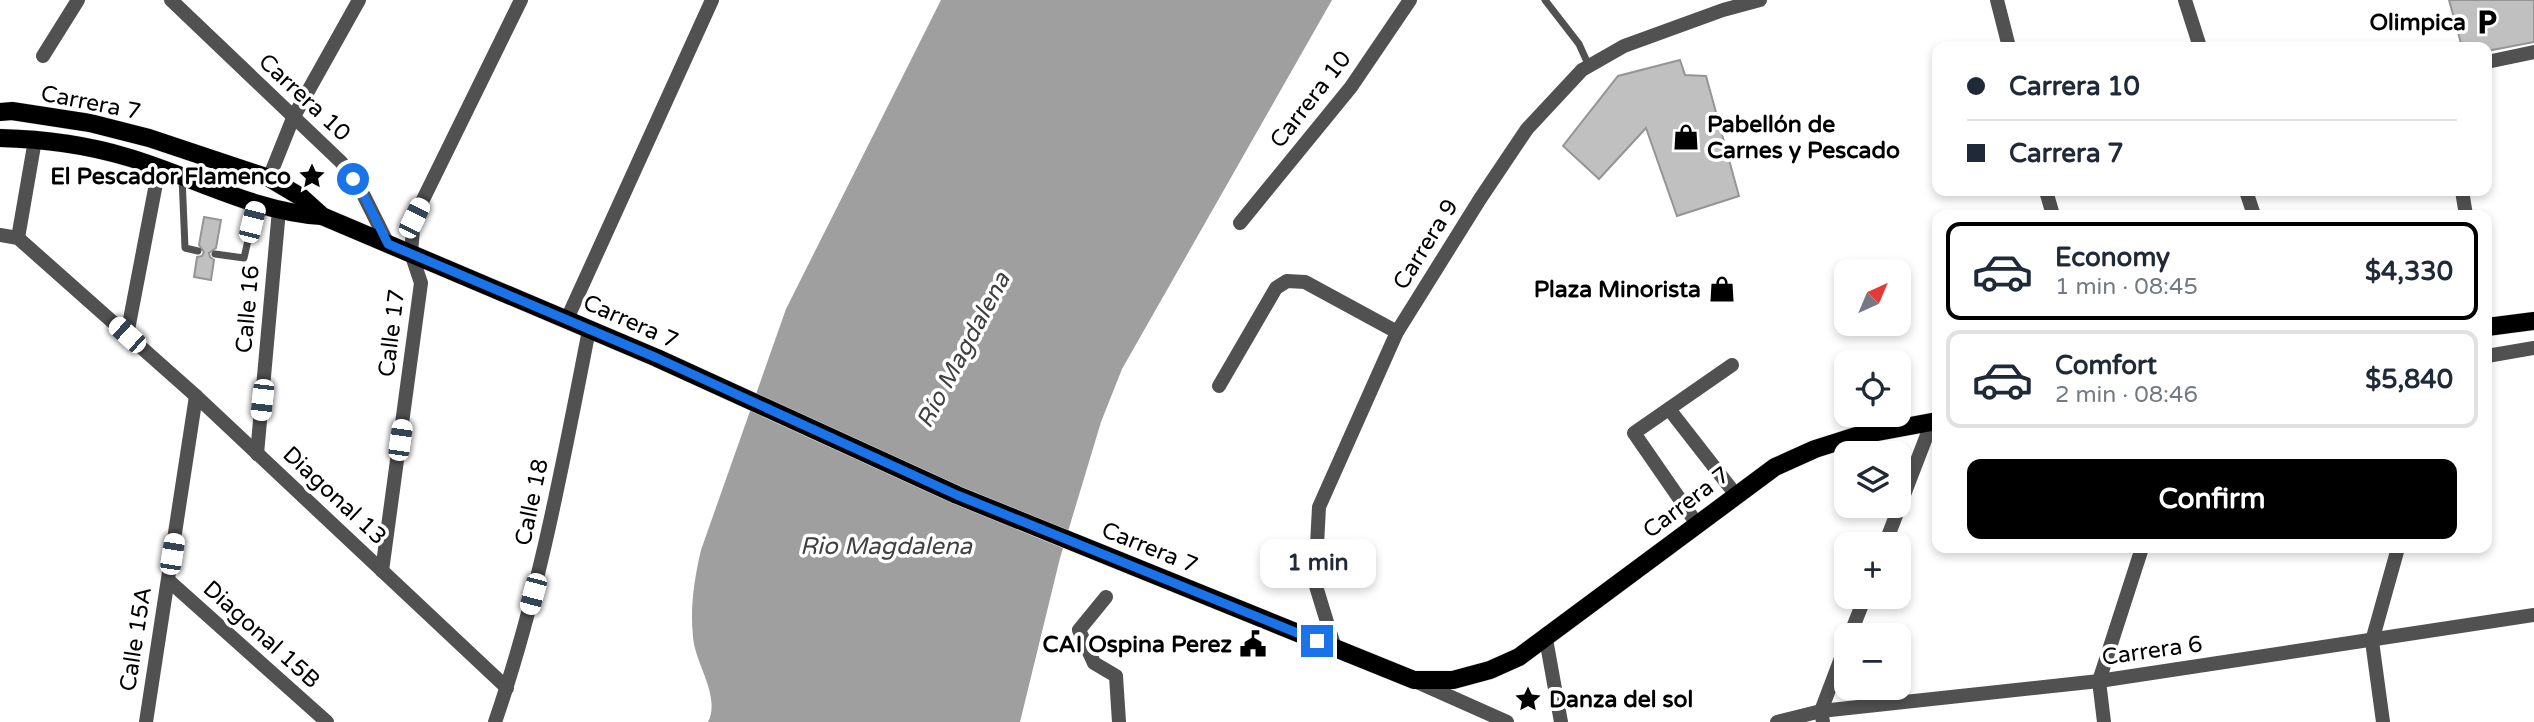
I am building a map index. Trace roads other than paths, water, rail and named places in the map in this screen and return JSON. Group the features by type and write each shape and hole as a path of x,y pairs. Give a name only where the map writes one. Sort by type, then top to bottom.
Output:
{"main road":[{"name":"Carrera 7","path":"0,112 12,111 90,123 149,138 269,178 301,197 322,216 657,358 957,495 1414,680 1453,681 1490,670 1519,657 1775,467 1815,449 1856,436 1932,422"},
{"name":"Carrera 7","path":"0,138 35,140 126,157 295,215 322,216"},
{"path":"2492,326 2534,321"}],"street":[{"path":"43,57 78,0"},
{"name":"Carrera 10","path":"170,0 341,162 364,196 388,244"},
{"path":"269,178 293,118 359,0"},
{"name":"Calle 17","path":"382,571 421,283 411,253 414,218 521,0"},
{"path":"567,320 712,0"},
{"name":"Carrera 10","path":"1240,223 1351,87 1410,0"},
{"name":"Carrera 9","path":"1335,648 1315,583 1319,507 1397,332 1479,199 1527,129 1589,66 1623,46 1722,5 1760,0"},
{"path":"1997,0 2008,42"},
{"path":"2185,0 2198,42"},
{"path":"2492,61 2534,52"},
{"path":"0,235 18,238 35,140"},
{"path":"127,335 159,168"},
{"name":"Calle 16","path":"257,454 279,210"},
{"name":"Diagonal 13","path":"18,238 196,396 507,688"},
{"path":"1219,386 1276,288 1287,281 1306,282 1397,332"},
{"name":"Calle 18","path":"495,722 507,688 545,547 589,330"},
{"path":"2492,355 2534,348"},
{"path":"1697,524 1634,433 1732,365"},
{"name":"Calle 15A","path":"146,722 196,396"},
{"path":"1669,409 1737,495"},
{"path":"1890,532 1932,428"},
{"path":"2104,722 2099,681 2140,553"},
{"path":"2383,722 2372,641 2397,553"},
{"name":"Diagonal 15B","path":"168,580 327,722"},
{"path":"1106,597 1079,630 1094,663 1116,676 1119,722"},
{"name":"Carrera 6","path":"1777,722 2099,681 2534,615"},
{"path":"1546,639 1561,722"},
{"path":"1414,680 1507,722"},
{"path":"1822,716 1834,680"}],"lane":[{"path":"1545,0 1578,44 1589,66"},
{"path":"182,176 186,248 198,251"},
{"path":"215,254 244,258 257,203"}],"water":[{"name":"Rio Magdalena","path":"941,0 1332,0 1122,369 1101,422 1060,558 1020,722 708,722 711,702 695,647 692,626 693,594 701,550 786,309"}],"place":[{"name":"Olimpica","path":"2487,22"},
{"name":"Pabellón de Carnes y Pescado","path":"1686,137"},
{"name":"El Pescador Flamenco","path":"312,176"},
{"name":"Plaza Minorista","path":"1722,289"},
{"name":"CAI Ospina Perez","path":"1253,644"},
{"name":"Danza del sol","path":"1528,699"}],"water label":[{"name":"Río Magdalena","path":"963,350"}]}
